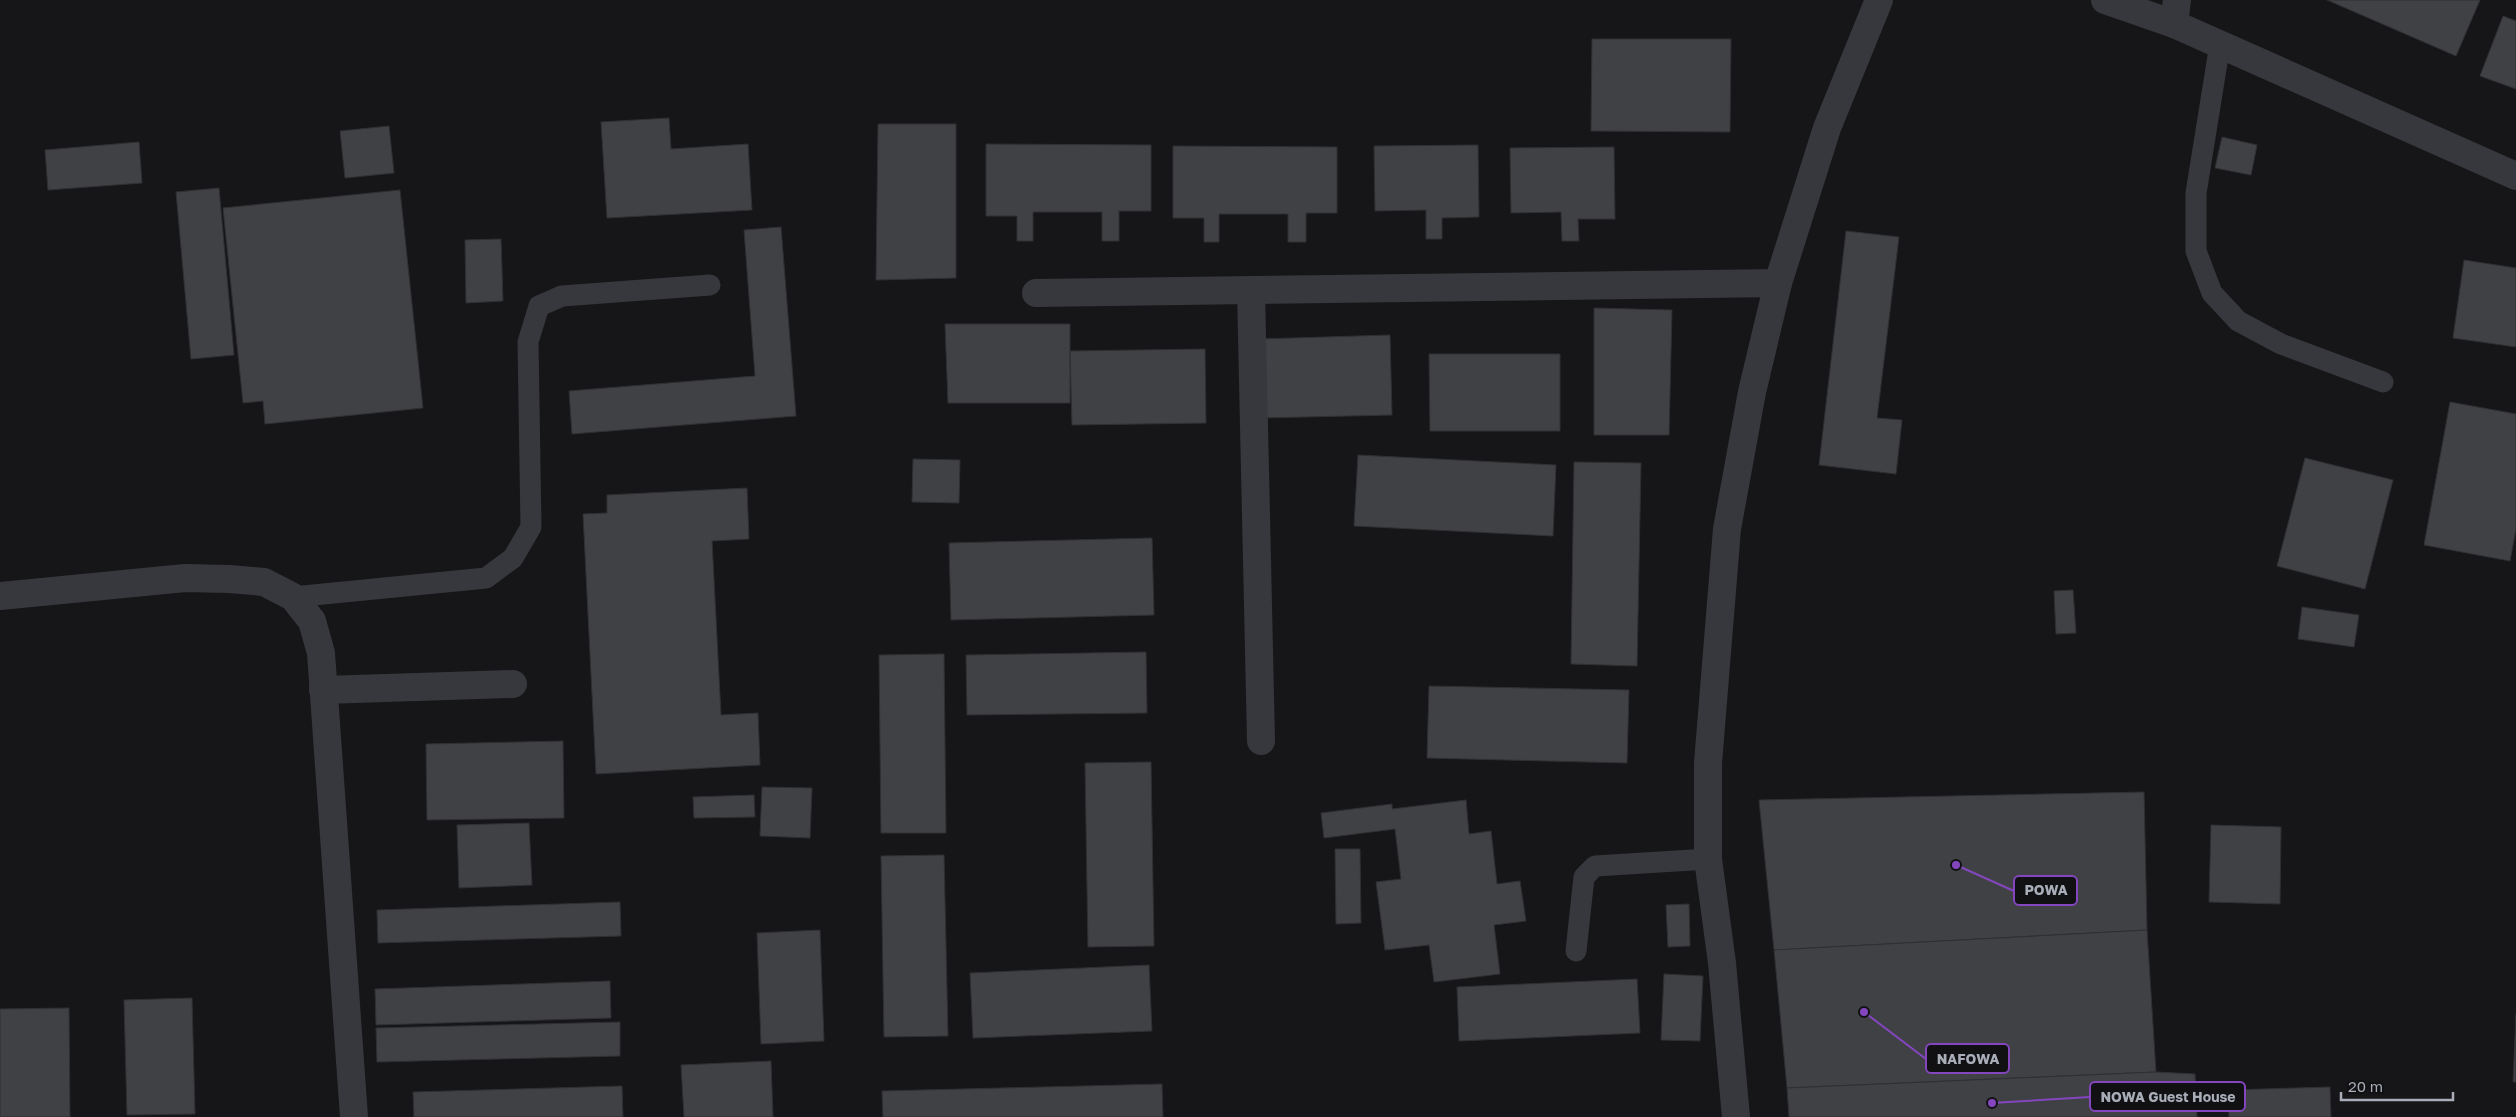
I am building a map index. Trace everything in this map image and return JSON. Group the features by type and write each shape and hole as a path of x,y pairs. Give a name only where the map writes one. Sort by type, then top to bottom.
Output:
{"street":[{"path":"1736,1117 1722,963 1708,859 1708,762 1727,529 1752,392 1778,283 1827,128 1880,0"},
{"path":"2105,0 2176,12 2220,44 2516,176"},
{"path":"1036,293 1778,283"},
{"path":"1251,290 1261,741"},
{"path":"0,596 185,578 264,582 293,597 312,622 321,652 354,1117"},
{"path":"323,690 513,684"}],"lane":[{"path":"2220,44 2196,193 2196,251 2212,293 2238,321 2282,344 2383,382"},
{"path":"293,597 486,578 513,558 531,527 528,342 539,306 562,296 710,285"},
{"path":"1576,951 1584,878 1595,866 1708,859"}],"building":[{"path":"2327,0 2480,0 2456,56"},
{"path":"2503,16 2516,21 2516,89 2480,76"},
{"path":"1592,39 1731,39 1730,132 1591,131"},
{"path":"669,118 671,149 748,144 752,210 607,218 601,122"},
{"path":"878,124 956,124 956,278 876,280"},
{"path":"389,126 394,173 345,178 340,131"},
{"path":"2222,137 2257,145 2251,175 2215,168"},
{"path":"139,142 142,183 48,190 45,150"},
{"path":"986,144 1151,145 1151,211 1119,211 1119,241 1102,241 1102,212 1033,212 1033,241 1017,241 1017,216 986,216"},
{"path":"1478,145 1479,217 1442,218 1442,239 1426,239 1426,210 1375,211 1374,146"},
{"path":"1173,146 1337,147 1337,213 1306,213 1306,242 1288,242 1288,214 1219,214 1219,242 1204,242 1204,218 1173,218"},
{"path":"1614,147 1615,219 1578,219 1579,241 1562,241 1561,212 1511,213 1510,148"},
{"path":"219,188 234,355 191,359 176,192"},
{"path":"400,190 423,408 265,424 263,401 243,403 223,208"},
{"path":"781,227 796,416 572,434 569,391 755,376 744,230"},
{"path":"1846,231 1899,237 1877,418 1902,420 1896,474 1819,465"},
{"path":"501,239 503,301 466,303 465,240"},
{"path":"2464,260 2516,268 2516,347 2453,338"},
{"path":"1594,308 1672,310 1669,435 1594,435"},
{"path":"945,324 1070,324 1070,403 948,403"},
{"path":"1390,335 1392,415 1261,418 1259,339"},
{"path":"1205,349 1206,423 1072,425 1070,351"},
{"path":"1429,354 1560,354 1560,431 1430,431"},
{"path":"2450,402 2516,414 2516,529 2510,561 2424,545"},
{"path":"1358,455 1556,465 1553,536 1354,526"},
{"path":"2305,458 2393,480 2365,589 2277,566"},
{"path":"913,459 960,460 959,503 912,502"},
{"path":"1574,462 1641,463 1637,666 1571,664"},
{"path":"747,488 749,539 712,541 721,715 758,713 760,765 596,774 583,514 607,513 607,495"},
{"path":"1152,538 1154,615 951,620 949,543"},
{"path":"2073,590 2076,633 2056,634 2054,591"},
{"path":"2302,607 2359,615 2354,647 2298,639"},
{"path":"1146,652 1147,713 967,715 966,655"},
{"path":"944,654 946,833 881,833 879,655"},
{"path":"1429,686 1629,690 1627,763 1427,758"},
{"path":"563,741 564,818 427,820 426,744"},
{"path":"1151,762 1154,946 1088,947 1085,763"},
{"path":"762,787 812,788 810,838 760,836"},
{"path":"2144,792 2147,930 1774,950 1759,800"},
{"path":"754,795 755,817 694,818 693,797"},
{"path":"1466,800 1469,834 1491,831 1497,884 1520,881 1526,921 1494,925 1500,974 1434,982 1429,945 1385,950 1376,882 1401,879 1395,829 1324,838 1321,813 1392,804 1392,809"},
{"path":"529,823 532,885 459,888 457,825"},
{"path":"2211,825 2281,827 2280,904 2209,902"},
{"path":"1335,849 1360,849 1361,923 1336,924"},
{"path":"944,855 948,1036 884,1037 881,856"},
{"path":"620,902 621,936 378,943 377,910"},
{"path":"1689,904 1690,946 1668,947 1666,905"},
{"path":"820,930 824,1041 761,1044 757,933"},
{"path":"2147,930 2156,1072 1787,1088 1774,950"},
{"path":"1149,965 1152,1031 973,1038 970,973"},
{"path":"1664,974 1703,976 1700,1041 1661,1040"},
{"path":"1637,979 1640,1033 1459,1041 1457,987"},
{"path":"610,981 611,1018 376,1025 375,989"},
{"path":"192,998 195,1114 127,1115 124,1000"},
{"path":"69,1008 70,1117 0,1117 0,1009"},
{"path":"2516,1014 2516,1082 2513,1082"},
{"path":"620,1022 620,1056 377,1062 376,1028"},
{"path":"771,1061 773,1117 684,1117 681,1065"},
{"path":"2156,1072 2195,1074 2197,1117 1789,1117 1787,1088"},
{"path":"1162,1084 1163,1117 883,1117 882,1091"},
{"path":"622,1086 623,1117 414,1117 413,1092"},
{"path":"2330,1087 2331,1117 2229,1117 2228,1090"}],"place":[{"name":"POWA","path":"1956,865"},
{"name":"NAFOWA","path":"1864,1012"},
{"name":"NOWA Guest House","path":"1992,1103"}]}
